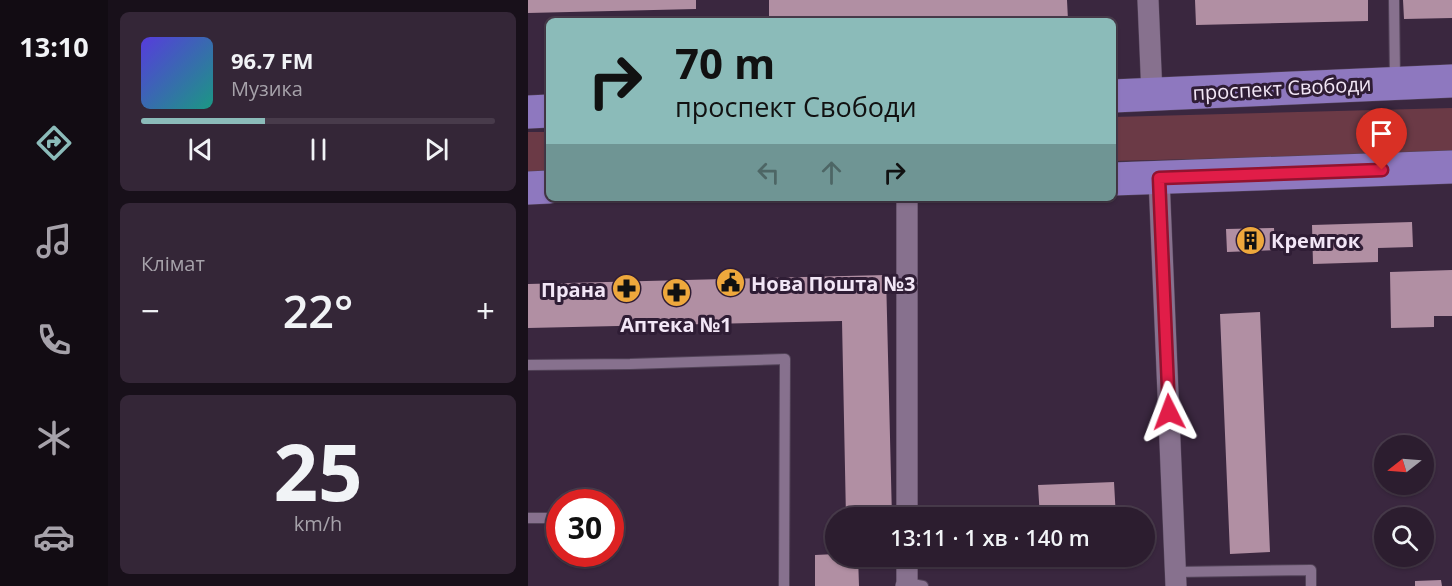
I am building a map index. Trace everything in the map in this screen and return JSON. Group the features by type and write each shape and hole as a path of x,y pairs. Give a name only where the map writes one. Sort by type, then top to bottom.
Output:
{"highway":[{"name":"проспект Свободи","path":"1116,96 1452,81"},
{"path":"528,112 546,111"},
{"path":"1116,178 1452,168"},
{"path":"528,188 546,187"}],"street":[{"path":"1148,0 1152,95"},
{"path":"1159,178 1176,579"},
{"path":"907,201 907,507"},
{"path":"909,567 912,585"}],"lane":[{"path":"1394,0 1395,82"},
{"path":"528,365 785,359 784,586"},
{"path":"528,518 546,518"},
{"path":"1176,579 1311,570 1311,586"}],"shaded area":[{"path":"1452,108 1452,153 1116,161 1116,117"},
{"path":"528,132 546,132 546,176 528,177"}],"building":[{"path":"528,0 696,0 696,9 528,13"},
{"path":"769,0 1067,0 1068,18 769,18"},
{"path":"1195,0 1368,0 1368,21 1196,25"},
{"path":"1403,0 1452,0 1452,18 1404,19"},
{"path":"1412,222 1413,247 1378,248 1378,262 1313,264 1312,225"},
{"name":"Кремгок","path":"1274,228 1275,250 1227,252 1226,229"},
{"path":"1452,270 1452,316 1434,316 1434,327 1391,328 1390,272"},
{"path":"886,275 892,507 846,507 842,321 528,328 528,284"},
{"path":"1260,312 1270,552 1230,554 1220,314"},
{"path":"1114,482 1115,507 1039,507 1038,485"},
{"path":"815,555 825,555 825,567 858,567 859,586 815,586"},
{"path":"1441,580 1442,586 1415,586 1415,581"}],"place":[{"name":"Кремгок","path":"1250,240"},
{"name":"Нова Пошта №3","path":"730,283"},
{"name":"Прана","path":"627,289"},
{"name":"Аптека №1","path":"676,293"}],"route":[{"path":"1169,412 1159,178 1382,170"}]}
